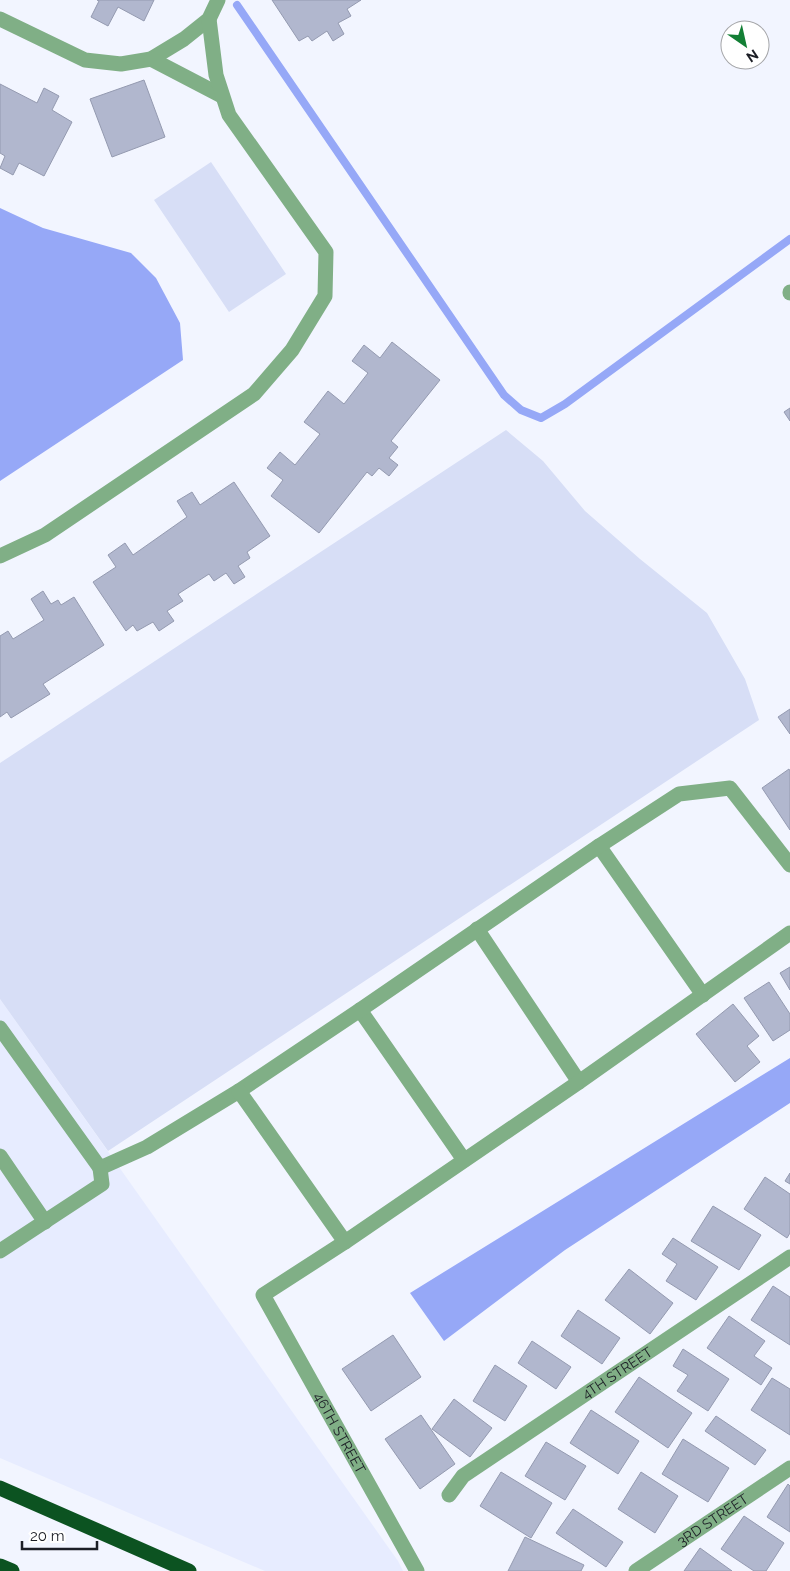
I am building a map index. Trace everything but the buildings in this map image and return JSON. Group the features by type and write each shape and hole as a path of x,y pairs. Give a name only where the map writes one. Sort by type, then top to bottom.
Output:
{"highway":[{"path":"0,1488 189,1571"},
{"path":"0,1566 12,1571"}],"street":[{"path":"0,556 45,535 254,394 292,350 325,296 326,252 229,115 222,96 216,75 210,19 218,0"},
{"path":"0,19 85,60 121,64 151,59 184,39 210,19"},
{"path":"151,59 222,96"},
{"path":"100,1168 147,1147 239,1091 599,846 679,794 730,788 790,864"},
{"path":"599,846 703,995"},
{"path":"477,929 578,1082"},
{"path":"239,1091 345,1242 790,933"},
{"path":"360,1010 464,1160"},
{"path":"0,1028 100,1168 102,1184 0,1251"},
{"path":"0,1156 45,1222"},
{"name":"46TH STREET","path":"345,1242 263,1295 417,1571"},
{"name":"4TH STREET","path":"449,1495 463,1476 790,1257"},
{"name":"3RD STREET","path":"636,1571 790,1468"}],"shaded area":[{"path":"211,162 286,274 229,312 154,200"},
{"path":"506,430 543,461 585,511 640,559 707,613 745,679 759,720 108,1151 0,999 0,763"},
{"path":"0,999 398,1561 403,1571 265,1571 0,1458"}],"water":[{"path":"0,208 43,228 131,253 156,278 180,323 183,360 0,481"},
{"path":"790,1058 790,1103 565,1250 444,1341 410,1293"}],"waterway":[{"path":"237,5 504,395 521,410 541,418 565,404 790,239"}]}
